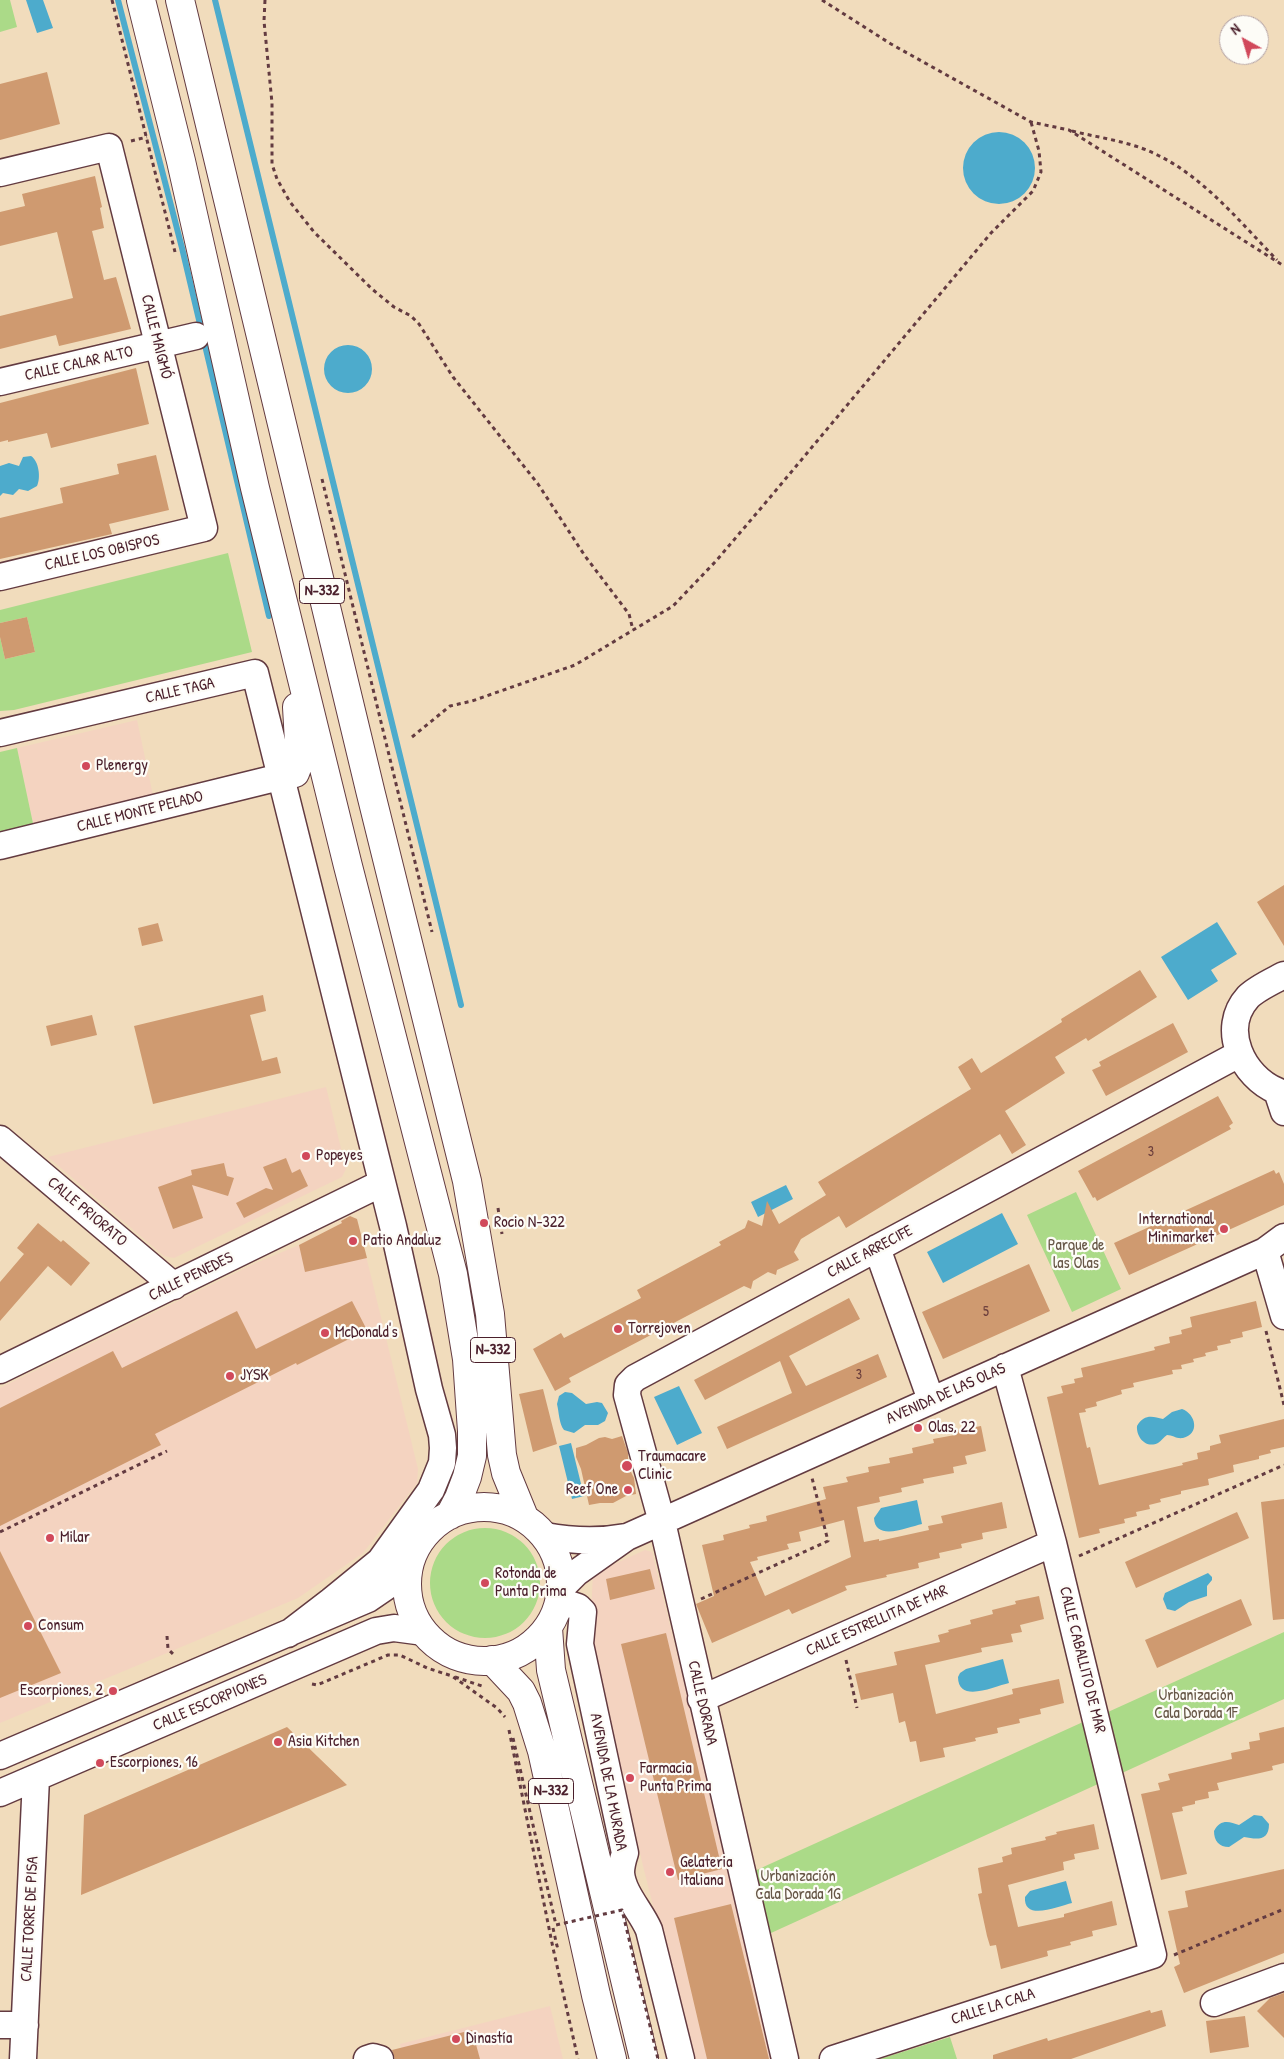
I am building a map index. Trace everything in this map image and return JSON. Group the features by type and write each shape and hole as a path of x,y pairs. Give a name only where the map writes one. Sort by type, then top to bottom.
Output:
{"highway":[{"name":"N-332","path":"141,0 181,162 255,488 348,866 453,1274 467,1359 472,1456 460,1498 450,1514"},
{"name":"N-332","path":"180,0 371,794 467,1181 490,1314 502,1455 506,1473 524,1517"},
{"path":"280,777 295,773 300,760 288,619"},
{"name":"N-332","path":"495,1507 524,1517 545,1536 555,1552 560,1569 560,1594 548,1628 537,1640 523,1650 508,1657 492,1660 465,1658 436,1644 424,1632 415,1617 409,1600 407,1583 415,1550 424,1536 450,1514 464,1509 495,1507"},
{"name":"N-332","path":"548,1628 551,1670 644,2059"},
{"name":"N-332","path":"492,1660 520,1691 528,1704 542,1751 612,2059"},
{"path":"594,2059 596,1995"}],"street":[{"name":"CALLE MAIGMÓ","path":"0,172 108,147 204,528"},
{"name":"CALLE CALAR ALTO","path":"0,382 196,336"},
{"name":"CALLE LOS OBISPOS","path":"0,577 204,528"},
{"name":"CALLE TAGA","path":"0,733 255,673 280,777"},
{"name":"CALLE MONTE PELADO","path":"0,846 280,777"},
{"path":"280,777 382,1183 429,1390 442,1435 442,1462 431,1490 380,1561 288,1634"},
{"path":"1282,1097 1251,1074 1239,1054 1236,1030 1242,1007 1248,997 1284,975"},
{"name":"CALLE ARRECIFE","path":"662,1522 627,1395 628,1385 631,1381 1239,1054"},
{"name":"CALLE PRIORATO","path":"0,1139 174,1286"},
{"name":"CALLE PENEDES","path":"0,1370 382,1183"},
{"path":"1274,1320 1278,1246"},
{"name":"AVENIDA DE LAS OLAS","path":"560,1594 576,1573 627,1537 1278,1246"},
{"path":"877,1248 930,1400"},
{"name":"CALLE CABALLITO DE MAR","path":"1004,1367 1163,1955"},
{"name":"CALLE DORADA","path":"662,1522 785,2059"},
{"name":"AVENIDA DE LAS OLAS","path":"545,1536 563,1540 606,1541 627,1537"},
{"name":"CALLE ESTRELLITA DE MAR","path":"702,1699 1052,1543"},
{"name":"CALLE ESCORPIONES","path":"0,1756 368,1599 390,1584 410,1566"},
{"name":"AVENIDA DE LA MURADA","path":"560,1594 583,1612 580,1644 624,1853 621,1872 626,1891 649,1930 681,2059"},
{"name":"CALLE ESCORPIONES","path":"0,1793 376,1631 394,1628 424,1632"},
{"name":"CALLE TORRE DE PISA","path":"24,2059 12,2025 36,1778"},
{"name":"CALLE LA CALA","path":"833,2059 1163,1955"},
{"path":"1214,2003 1284,1977"},
{"path":"367,2059 373,2057 380,2059"}],"path":[{"path":"112,0 177,260"},
{"path":"265,0 264,22 273,111 272,164 277,179 290,202 314,232 372,289 419,324 453,377 543,491 584,556 629,614 634,630"},
{"path":"822,0 891,44 1032,122 1132,145 1169,160 1204,186 1283,265"},
{"path":"412,738 450,706 472,701 575,665 672,606 716,561 991,233 1033,191 1041,172 1039,151 1032,122"},
{"path":"1069,130 1283,265"},
{"path":"1274,1320 1284,1405"},
{"path":"0,1532 167,1451"},
{"path":"695,1602 828,1541 812,1477 810,1455"},
{"path":"1073,1559 1284,1465"},
{"path":"167,1636 167,1645 170,1653 174,1655"},
{"path":"311,1684 317,1685 394,1654 492,1691"},
{"path":"845,1656 857,1708"},
{"path":"452,1676 497,1708 504,1714 507,1721 553,1948 578,2059"},
{"path":"513,1729 556,1925 622,1910 658,2059"},
{"path":"1163,1955 1284,1909"}],"shaded area":[{"path":"137,720 154,800 34,828 17,748"},
{"path":"326,1087 346,1169 342,1177 174,1258 164,1256 48,1157"},
{"path":"346,1218 347,1220 357,1219 418,1469 417,1483 363,1553 298,1598 0,1723 0,1388 256,1263 299,1245 341,1224 341,1221"},
{"path":"645,1550 652,1552 776,2059 692,2059 643,1866 590,1629 593,1574"},
{"path":"550,2006 563,2059 403,2059 400,2044"}],"green space":[{"path":"0,0 10,0 17,27 0,32"},
{"path":"228,553 252,652 14,710 0,711 0,637 5,659 35,652 27,617 0,623 0,610"},
{"path":"17,748 34,828 0,836 0,752"},
{"name":"Parque de las Olas","path":"1076,1192 1121,1289 1072,1312 1027,1215"},
{"path":"485,1528 506,1532 524,1544 536,1562 540,1583 536,1604 524,1622 506,1634 485,1638 464,1634 446,1622 434,1604 430,1583 434,1562 446,1544 464,1532"},
{"name":"Urbanización Cala Dorada 1F","path":"1284,1632 1284,1699 1122,1773 1108,1712"},
{"name":"Urbanización Cala Dorada 1G","path":"1083,1722 1098,1784 771,1933 765,1932 750,1873"},
{"path":"950,2037 957,2059 880,2059"}],"water":[{"path":"26,0 43,0 53,28 37,33"},
{"path":"999,132 1019,138 1029,148 1035,168 1029,188 1019,198 999,204 979,198 969,188 963,168 969,148 979,138"},
{"path":"343,345 353,345 365,352 372,364 372,374 365,386 353,393 343,393 335,389 328,382 324,374 324,364 328,356 335,349"},
{"path":"31,456 36,462 38,470 39,479 37,486 28,491 19,489 13,495 3,493 0,496 0,466 9,463 19,466 23,457"},
{"path":"1217,922 1237,954 1211,970 1218,981 1188,1000 1161,957"},
{"path":"786,1185 793,1199 758,1217 751,1202"},
{"path":"1002,1213 1018,1244 943,1283 927,1252"},
{"path":"679,1386 702,1433 677,1445 654,1397"},
{"path":"565,1392 572,1393 586,1404 602,1403 608,1413 605,1421 598,1425 585,1425 574,1433 564,1430 560,1421 557,1404 559,1396"},
{"path":"1182,1409 1193,1419 1194,1428 1188,1436 1181,1438 1167,1435 1154,1444 1146,1443 1140,1438 1137,1426 1142,1419 1152,1417 1163,1419 1172,1412"},
{"path":"571,1443 584,1496 572,1499 559,1446"},
{"path":"917,1500 922,1524 893,1531 880,1529 876,1525 874,1518 881,1508"},
{"path":"1208,1573 1212,1580 1207,1586 1207,1596 1189,1602 1175,1611 1167,1609 1163,1599 1165,1593"},
{"path":"1003,1659 1009,1683 987,1690 970,1692 964,1690 960,1685 958,1677 966,1669"},
{"path":"1254,1815 1262,1816 1269,1824 1267,1834 1264,1837 1257,1839 1244,1837 1229,1847 1218,1843 1214,1831 1219,1824 1228,1822 1239,1825"},
{"path":"1066,1881 1072,1903 1036,1911 1026,1905 1025,1897 1030,1891"}],"building":[{"path":"47,72 60,124 0,140 0,84"},
{"path":"95,176 102,207 100,208 104,228 92,231 104,280 116,277 131,329 59,346 56,335 0,349 0,316 73,298 57,232 0,246 0,212 25,206 22,194"},
{"path":"136,368 149,424 51,448 47,433 8,442 8,440 0,442 0,403"},
{"path":"156,455 169,510 109,524 112,534 0,559 0,518 63,503 60,488 119,474 117,464"},
{"path":"27,617 35,652 5,659 0,637 0,623"},
{"path":"1284,885 1284,946 1257,902"},
{"path":"158,923 163,941 142,946 138,928"},
{"path":"1140,970 1157,997 1088,1041 1086,1038 1055,1057 1065,1073 1005,1111 1026,1145 1012,1154 1000,1134 846,1228 839,1216 801,1239 794,1252 799,1260 777,1270 776,1275 768,1272 753,1281 751,1289 744,1286 569,1378 571,1382 555,1391 533,1349 561,1333 564,1338 641,1298 637,1290 721,1245 719,1242 745,1228 748,1220 762,1226 767,1201 779,1224 826,1195 818,1182 971,1089 958,1067 972,1058 981,1073 1062,1022 1061,1019"},
{"path":"263,995 266,1011 250,1015 262,1061 277,1057 281,1073 153,1104 134,1026"},
{"path":"92,1015 97,1035 51,1046 46,1026"},
{"path":"1173,1023 1188,1052 1106,1096 1092,1070 1101,1066 1099,1062"},
{"path":"1218,1096 1233,1123 1229,1126 1231,1129 1097,1201 1095,1197 1093,1198 1078,1171"},
{"path":"286,1158 292,1173 300,1169 308,1186 244,1218 236,1203 266,1188 273,1190 263,1167"},
{"path":"224,1163 227,1176 234,1178 228,1196 192,1185 203,1218 173,1229 158,1187 192,1175 191,1170"},
{"path":"1274,1170 1276,1174 1279,1172 1284,1184 1284,1205 1129,1275 1114,1243"},
{"path":"350,1216 357,1219 367,1258 305,1272 299,1245 342,1223 341,1221"},
{"path":"38,1223 61,1242 63,1240 90,1263 71,1286 48,1266 0,1321 0,1282 24,1254 17,1248"},
{"path":"1029,1264 1050,1311 943,1359 922,1312"},
{"path":"849,1298 860,1319 789,1356 806,1386 878,1354 887,1377 727,1449 717,1427 792,1393 780,1361 705,1400 694,1380"},
{"path":"352,1301 367,1330 297,1365 296,1363 155,1434 161,1445 0,1526 0,1408 113,1351 122,1368 237,1311 256,1349"},
{"path":"1256,1301 1262,1327 1242,1332 1243,1337 1230,1340 1231,1343 1217,1346 1218,1350 1205,1353 1206,1356 1193,1359 1194,1362 1181,1365 1182,1369 1172,1370 1173,1374 1133,1383 1134,1387 1121,1390 1122,1394 1096,1402 1097,1406 1085,1409 1086,1412 1079,1413 1087,1448 1090,1447 1099,1485 1183,1465 1182,1463 1198,1459 1197,1453 1210,1450 1210,1446 1221,1443 1219,1435 1284,1419 1284,1447 1270,1450 1271,1453 1259,1456 1259,1459 1233,1465 1234,1472 1208,1479 1209,1485 1181,1491 1181,1494 1160,1499 1161,1502 1149,1505 1150,1509 1136,1512 1137,1516 1124,1519 1125,1523 1099,1529 1100,1533 1079,1538 1047,1397 1063,1393 1061,1386 1075,1383 1074,1379 1083,1377 1081,1368 1155,1350 1154,1347 1170,1343 1169,1337 1182,1334 1181,1330 1192,1327 1190,1317"},
{"path":"543,1389 557,1444 533,1452 519,1394"},
{"path":"981,1426 986,1451 965,1456 967,1464 953,1467 954,1473 923,1479 924,1483 901,1488 902,1492 879,1497 880,1502 857,1507 864,1542 879,1539 879,1541 929,1530 928,1526 943,1523 941,1516 1002,1502 1007,1528 982,1533 983,1539 961,1544 962,1548 939,1553 940,1558 918,1563 919,1568 845,1586 847,1590 792,1614 789,1609 712,1643 696,1604 714,1596 702,1545 724,1540 723,1535 750,1528 749,1525 767,1521 766,1516 826,1499 823,1487 848,1482 846,1477 869,1472 868,1467 890,1463 889,1458 913,1453 912,1448 934,1443 933,1439 955,1435 954,1431","holes":["844,1520 851,1557 765,1596 750,1562 758,1560 757,1557 789,1549 787,1544 801,1541 799,1532"]},
{"path":"622,1436 628,1453 636,1494 626,1496 613,1503 589,1505 581,1469 576,1457 576,1448 599,1438 612,1439"},
{"path":"1284,1499 1284,1619 1273,1620 1261,1502"},
{"path":"1237,1512 1249,1538 1136,1588 1125,1562"},
{"path":"0,1551 61,1673 0,1698"},
{"path":"650,1569 655,1589 610,1600 606,1579"},
{"path":"1039,1596 1044,1619 1020,1625 1022,1632 1011,1634 1013,1642 981,1648 982,1652 925,1665 936,1714 1013,1694 1012,1689 1059,1679 1064,1703 1040,1709 1041,1714 1019,1719 1020,1723 997,1728 998,1733 975,1738 976,1741 943,1748 945,1757 920,1762 916,1741 910,1742 905,1721 899,1723 893,1693 861,1700 855,1674 897,1665 894,1652 940,1642 938,1635 949,1632 948,1630 971,1624 970,1620 993,1614 992,1610 1016,1604 1015,1601"},
{"path":"1241,1599 1252,1625 1157,1668 1145,1640"},
{"path":"666,1633 722,1869 678,1880 621,1644"},
{"path":"287,1727 347,1785 81,1895 84,1815"},
{"path":"1284,1727 1284,1763 1272,1766 1273,1770 1217,1783 1219,1790 1208,1792 1209,1798 1195,1801 1195,1804 1182,1807 1183,1811 1172,1813 1187,1874 1161,1880 1141,1794 1160,1790 1158,1783 1170,1780 1168,1774 1232,1759 1231,1753 1250,1749 1249,1742 1260,1740 1259,1733"},
{"path":"1094,1824 1099,1849 1074,1854 1075,1859 1063,1862 1064,1870 1008,1885 1018,1927 1064,1917 1064,1914 1112,1901 1117,1925 1092,1931 1093,1936 1070,1942 1071,1945 1047,1951 1048,1956 1001,1969 996,1945 990,1946 987,1936 978,1894 982,1893 978,1868 1003,1862 1002,1857 1012,1854 1011,1848 1046,1840 1045,1837 1057,1834 1056,1832"},
{"path":"1284,1869 1284,1953 1184,1993 1174,1967 1180,1964 1168,1911 1188,1907 1185,1891"},
{"path":"731,1904 769,2059 707,2059 674,1918"},
{"path":"1284,1993 1284,2038 1257,2011 1270,1998"},
{"path":"1150,2010 1151,2013 1162,2010 1166,2026 1071,2059 993,2059 993,2055 1047,2038 1048,2041"},
{"path":"1245,2016 1249,2047 1210,2053 1206,2021"},
{"name":"Dinastía","path":"472,2030 480,2059 395,2059 392,2050"}],"waterway":[{"path":"118,0 182,248 269,616"},
{"path":"215,0 461,1005"}],"place":[{"name":"Plenergy","path":"86,766"},
{"name":"Popeyes","path":"306,1156"},
{"name":"Rocio N-322","path":"484,1223"},
{"name":"International Minimarket","path":"1224,1229"},
{"name":"Patio Andaluz","path":"353,1241"},
{"name":"Torrejoven","path":"618,1329"},
{"name":"McDonald's","path":"325,1333"},
{"name":"JYSK","path":"230,1376"},
{"name":"Olas, 22","path":"918,1428"},
{"name":"Traumacare Clinic","path":"627,1466"},
{"name":"Reef One","path":"628,1490"},
{"name":"Milar","path":"50,1538"},
{"name":"Rotonda de Punta Prima","path":"485,1583"},
{"name":"Consum","path":"28,1626"},
{"name":"Escorpiones, 2","path":"113,1691"},
{"name":"Asia Kitchen","path":"278,1742"},
{"name":"Escorpiones, 16","path":"100,1763"},
{"name":"Farmacia Punta Prima","path":"630,1778"},
{"name":"Gelateria Italiana","path":"670,1872"},
{"name":"Dinastía","path":"456,2039"}]}
